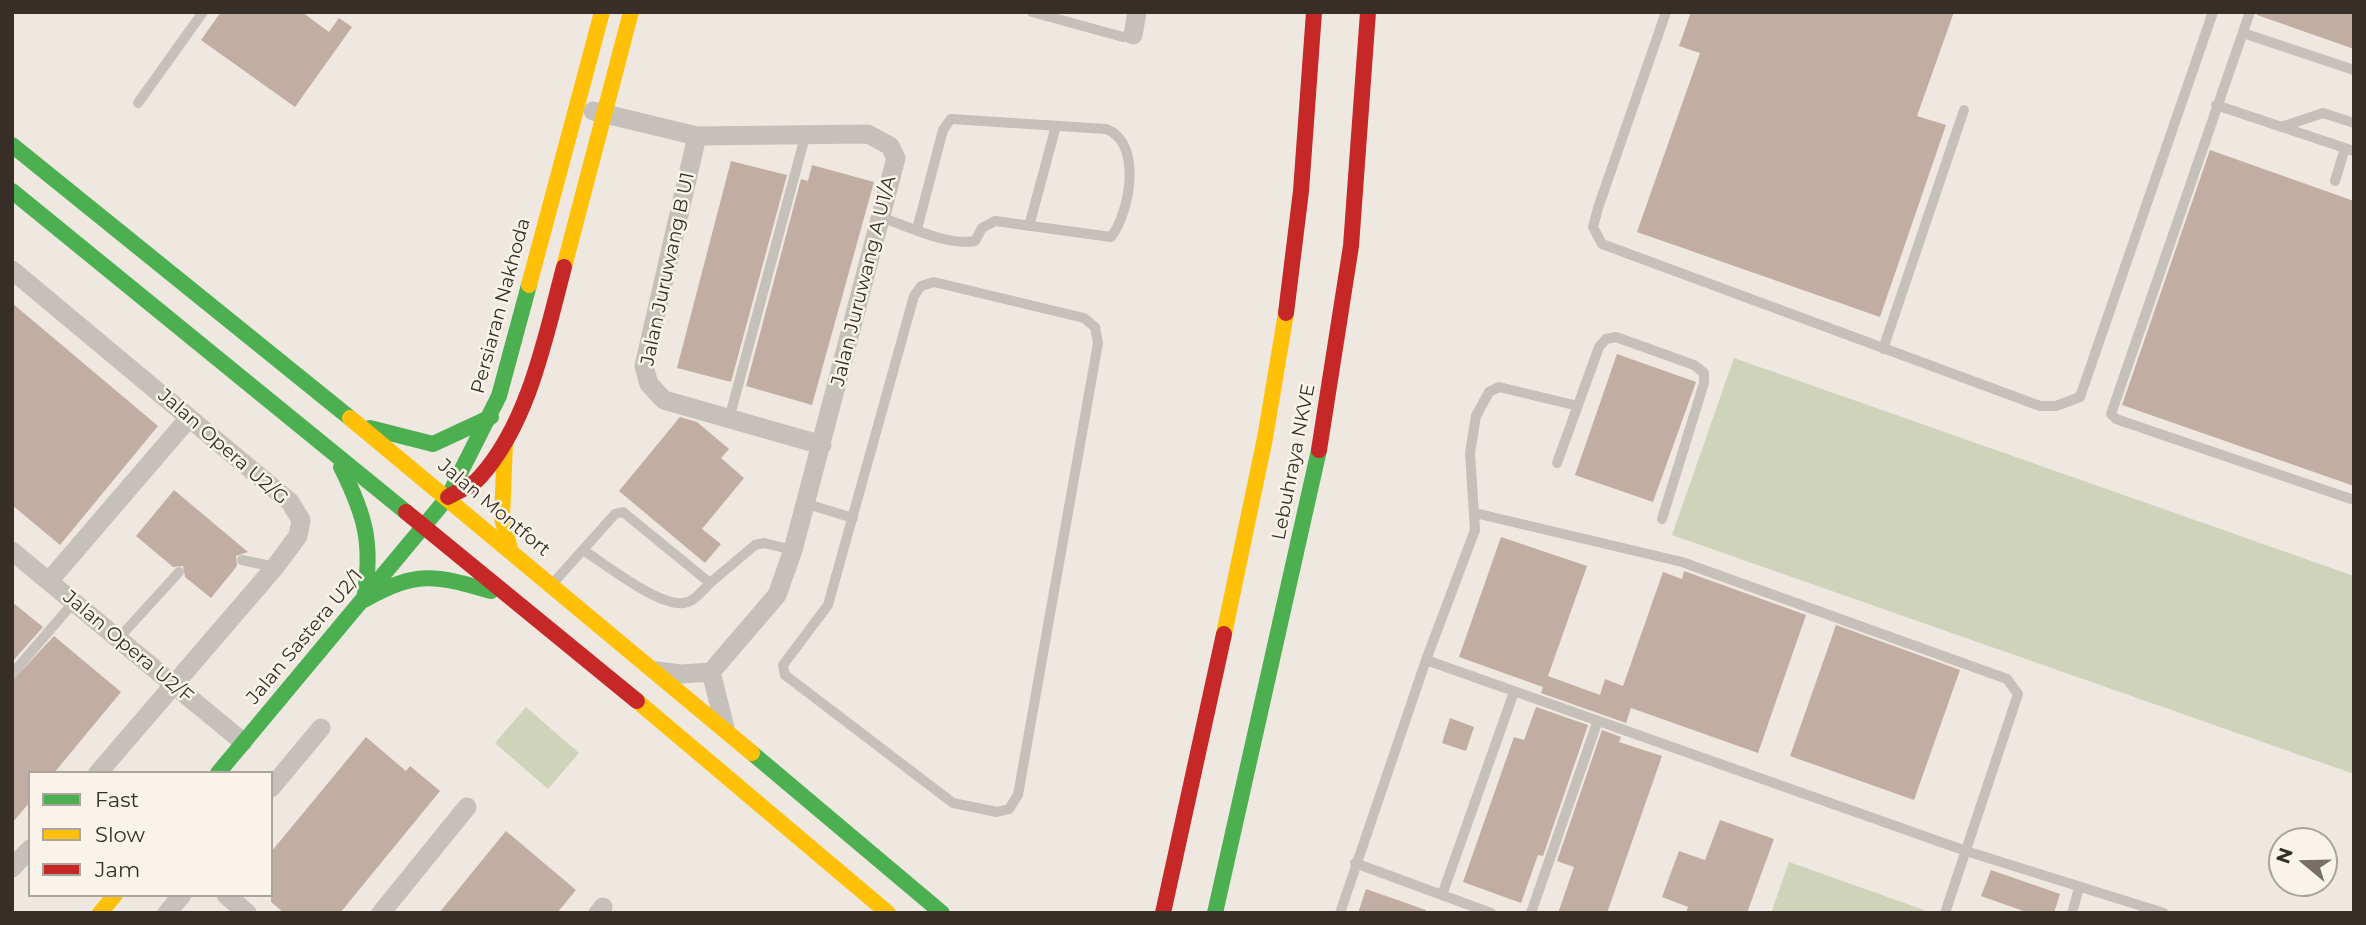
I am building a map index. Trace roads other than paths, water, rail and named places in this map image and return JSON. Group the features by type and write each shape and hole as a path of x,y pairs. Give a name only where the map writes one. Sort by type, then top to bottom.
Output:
{"main road":[{"name":"Persiaran Nakhoda","path":"448,497 491,417 499,396 603,12"},
{"path":"448,497 479,479 505,442 538,367 631,12"},
{"name":"Lebuhraya NKVE","path":"1163,913 1234,594 1278,368 1305,163 1314,12"},
{"name":"Lebuhraya NKVE","path":"1215,913 1269,684 1331,385 1351,249 1362,134 1368,12"},
{"name":"Jalan Montfort","path":"12,145 448,497 942,913"},
{"path":"12,191 659,719 888,913"},
{"path":"359,425 433,444 491,417"},
{"path":"505,442 502,518 510,549"},
{"path":"336,456 363,510 370,536 372,557 364,600"},
{"name":"Jalan Sastera U2/1","path":"220,771 448,497"},
{"path":"364,600 398,580 433,575 503,594"},
{"path":"100,913 113,897"}],"street":[{"path":"1133,35 1137,12"},
{"name":"Jalan Juruwang A U1/A","path":"576,107 697,136 869,134 890,146 895,158 807,505 777,595 711,671"},
{"name":"Jalan Juruwang B U1","path":"697,136 644,366 649,384 664,400 822,446"},
{"name":"Jalan Opera U2/G","path":"12,270 290,502 301,520 298,537 275,567 100,771"},
{"path":"49,582 189,418"},
{"name":"Jalan Opera U2/F","path":"12,551 243,743"},
{"path":"657,671 681,674 711,671 725,729"},
{"path":"273,786 321,728"},
{"path":"381,913 467,807"},
{"path":"12,868 28,851"},
{"path":"167,913 180,897"},
{"path":"228,897 247,913"}],"lane":[{"path":"138,103 203,12"},
{"path":"1032,12 1123,37 1133,35"},
{"path":"1665,12 1598,208 1593,227 1596,236 1614,250 2040,406 2056,406 2080,397 2213,12"},
{"path":"2250,12 2111,414 2116,419 2354,500"},
{"path":"2243,33 2354,70"},
{"path":"2216,105 2349,150 2335,181"},
{"path":"1882,349 1964,110"},
{"path":"2281,127 2323,113 2354,123"},
{"path":"880,217 917,229 963,243 975,241 982,228 995,221 1111,237 1118,228 1130,179 1129,154 1120,136 1106,129 960,117 951,119 943,130 917,229"},
{"path":"1029,226 1056,126"},
{"path":"729,419 806,133"},
{"path":"934,282 1084,318 1095,327 1098,343 1018,794 1009,809 997,812 953,803 785,675 783,665 828,605 853,518 914,296 921,286 934,282"},
{"path":"1557,463 1606,339 1616,337 1694,365 1704,373 1704,383 1662,519"},
{"path":"1340,913 1426,660 1475,530 1470,453 1476,415 1489,392 1499,387 1578,406"},
{"path":"807,505 853,518"},
{"path":"553,584 615,514 623,512 710,583"},
{"path":"1475,513 1682,562 2007,679 2018,694 1945,913"},
{"path":"583,550 657,596 685,603 755,545 764,543 793,550"},
{"path":"242,560 275,567"},
{"path":"118,639 178,572"},
{"path":"12,674 74,602"},
{"path":"1426,660 1597,723 1966,851 2164,913"},
{"path":"1442,895 1514,692"},
{"path":"1531,913 1597,723"},
{"path":"1355,863 1491,913"},
{"path":"2072,913 2079,888"},
{"path":"1453,913 1458,901"}]}
